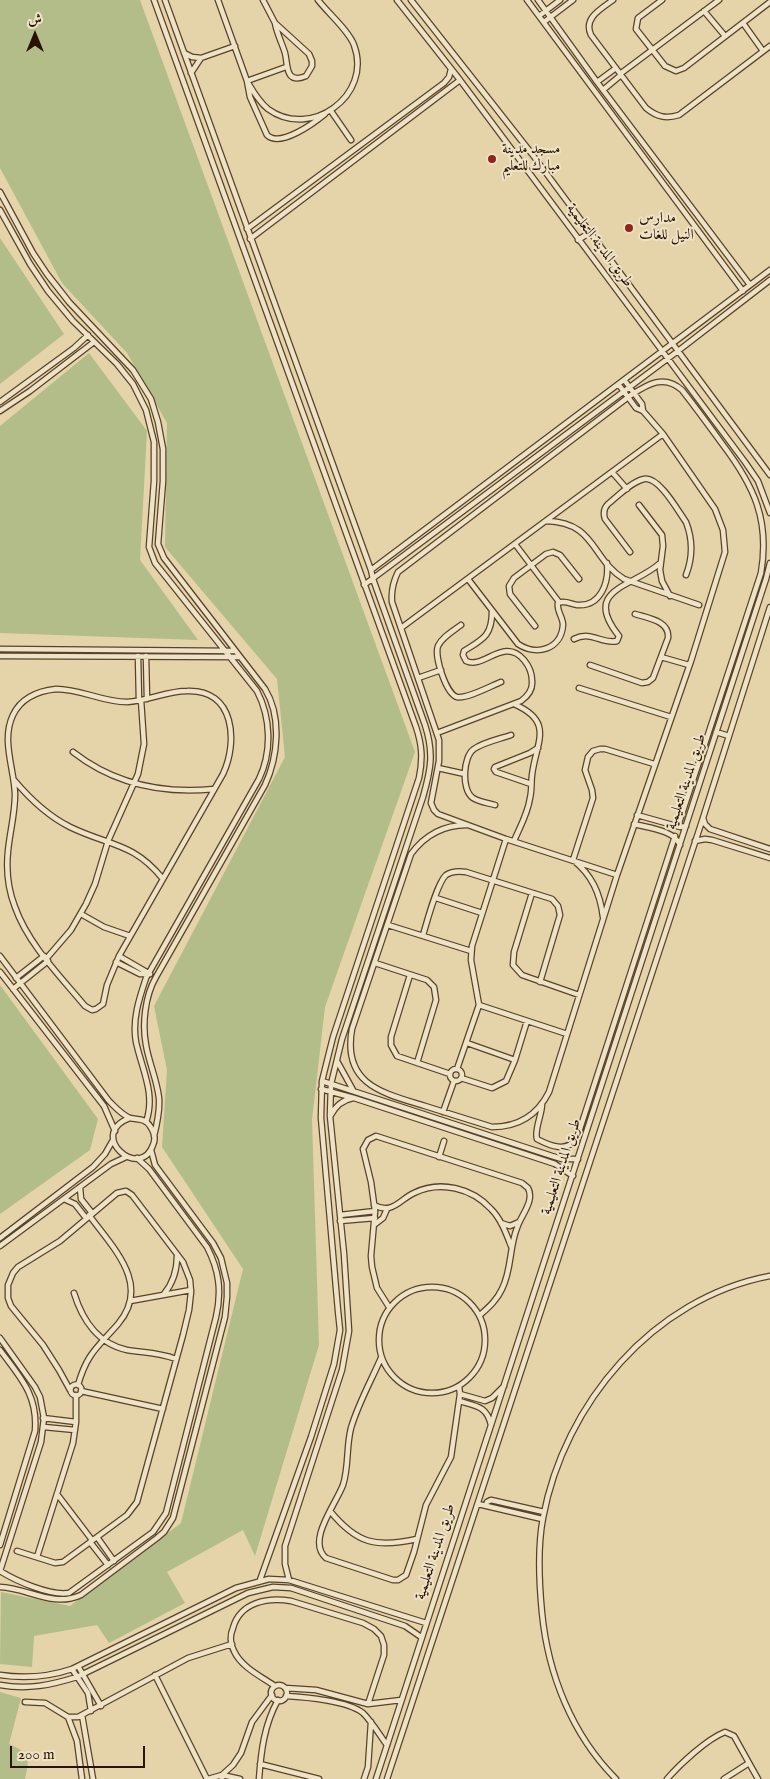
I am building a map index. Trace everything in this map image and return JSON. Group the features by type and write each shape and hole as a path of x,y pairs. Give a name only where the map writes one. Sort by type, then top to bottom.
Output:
{"street":[{"path":"154,0 416,727 422,753 422,764 418,778 333,1037 322,1081 323,1143 338,1311 338,1346 311,1437 260,1580"},
{"path":"165,0 371,570 431,742 432,752 431,767 425,789 382,916 330,1084 330,1116 349,1309 349,1332 347,1350 337,1386 285,1546 285,1564 289,1580"},
{"path":"218,0 247,81 250,97 267,135 272,139 290,136 340,105 352,88 357,69 357,55 350,37 318,0"},
{"path":"262,0 275,23 309,54 312,61 310,72 306,76 301,78 292,76 286,67 285,56 277,35 275,23"},
{"name":"طريق المدينة التعليمية","path":"397,0 522,162 578,240 758,480 770,513"},
{"name":"طريق المدينة التعليمية","path":"411,0 532,154 770,475"},
{"path":"527,0 743,291"},
{"path":"538,0 750,286"},
{"path":"539,16 560,0"},
{"path":"544,22 573,0"},
{"path":"613,0 594,15 588,25 588,30 646,108 653,114 661,117 679,115 770,46"},
{"path":"662,0 638,18 638,33 668,69 680,70 770,2"},
{"path":"603,90 716,1"},
{"path":"704,11 725,36"},
{"path":"743,23 763,51"},
{"path":"183,52 192,57 201,58 235,46"},
{"path":"191,74 201,58"},
{"path":"247,81 286,67"},
{"path":"597,82 616,68"},
{"path":"247,229 444,83 449,77 451,69"},
{"path":"250,239 460,80"},
{"path":"247,81 260,101 278,114 288,118 299,119 330,111"},
{"path":"330,111 352,140"},
{"path":"522,162 532,154"},
{"path":"0,192 33,253 47,274 69,302 133,370 151,399 163,449 163,482 158,544 164,558 265,689 272,705 275,722 275,752 265,785 156,977 148,997 145,1045 159,1097 158,1118 151,1150 155,1164 213,1243 221,1258 226,1283 225,1317 173,1518 157,1538 74,1598 59,1601 52,1600 16,1588 0,1586"},
{"path":"0,210 33,269 48,291 73,322 128,377 146,410 154,442 154,482 149,547 155,563 257,691 267,722 264,766 259,779 149,974 140,996 135,1026 136,1042 150,1092 150,1110 146,1122"},
{"path":"578,240 589,233"},
{"path":"371,570 625,381 770,270"},
{"path":"364,585 678,351 770,280"},
{"path":"0,402 74,348 88,335"},
{"path":"0,411 52,375 94,342"},
{"path":"625,381 642,404 643,411"},
{"path":"617,875 440,816 432,808 431,800 440,754 437,733 392,602 392,595 394,581 398,572 628,397 646,385 655,382 668,382 682,390 749,481 759,502 766,529 766,550 761,573 678,826"},
{"path":"467,825 450,826 440,830 425,838 411,854 352,1029 350,1049 356,1067 367,1083 383,1093 492,1127 502,1127 522,1122 530,1116 542,1104 548,1092 617,875 689,665 725,552 723,530 715,509 662,434 643,411 636,408 619,385"},
{"path":"402,628 662,434"},
{"path":"612,472 627,489"},
{"path":"630,552 607,521 604,514 606,506 643,479 653,480 660,486 686,522 692,548 686,574"},
{"path":"639,505 662,535 663,546 660,564 662,581 670,596"},
{"path":"546,521 563,523 580,530 616,573 630,582 699,605"},
{"path":"515,544 559,602 581,605 596,599 602,593 607,582 608,563"},
{"path":"535,626 510,594 509,588 514,578 548,553 556,552 579,579"},
{"name":"طريق المدينة التعليمية","path":"376,1779 428,1615 573,1176 770,563"},
{"path":"574,639 589,635 614,642 617,641 619,636 611,628 606,617 607,604 615,590 648,573 660,564"},
{"path":"468,579 520,646 530,650 550,647 560,637 563,626 557,605 559,602"},
{"name":"طريق المدينة التعليمية","path":"386,1779 439,1624 703,818 770,607"},
{"path":"437,733 514,704 527,696 532,684 530,669 517,653 505,651 473,663 466,661 463,655 464,651 483,639 490,630 492,611"},
{"path":"590,666 645,682 653,678 669,633 662,624 635,614"},
{"path":"461,625 442,640 438,647 437,655 449,690 456,696 466,696 501,682"},
{"path":"517,653 520,646"},
{"path":"0,649 235,651"},
{"path":"0,656 240,657"},
{"path":"14,989 65,938 81,914 95,884 108,841 134,783 141,764 144,744 138,656"},
{"path":"142,700 146,656"},
{"path":"662,656 689,665"},
{"path":"418,678 441,670"},
{"path":"578,688 671,717"},
{"path":"66,689 116,701 142,700 193,691 212,697 223,707 231,725 232,746 226,767 214,790 119,956 107,985 102,1004 100,1007 92,1010 84,1006 46,959 21,922 9,885 7,862 14,811 14,779 8,740 9,724 21,702 47,690 66,689"},
{"path":"514,704 528,711 536,721 541,736 532,775 530,802 514,841"},
{"path":"716,732 729,736"},
{"path":"495,805 477,800 469,795 465,786 467,759 474,748 511,735"},
{"path":"532,784 496,772 494,769 538,748"},
{"path":"573,860 593,798 585,770 591,752 603,749 654,764"},
{"path":"73,752 102,771 134,783 174,790 214,790"},
{"path":"438,768 465,774"},
{"path":"14,779 34,802 58,820 72,828 136,853 163,878"},
{"path":"637,815 678,826 686,826"},
{"path":"703,818 705,824 710,829 770,848"},
{"path":"634,824 675,836 680,845"},
{"path":"542,1104 542,1116 536,1138 559,1147 571,1145 577,1138 675,836"},
{"path":"450,1074 453,1070 457,1069 479,1005 471,951 506,839"},
{"path":"695,841 712,840 770,858"},
{"path":"573,860 583,868 595,886 603,918"},
{"path":"423,935 441,881 452,872 466,872 552,899 558,906 560,915 540,982"},
{"path":"532,893 512,958 517,971 522,976 579,995"},
{"path":"436,898 482,913"},
{"path":"374,913 382,916"},
{"path":"81,914 104,927 130,936"},
{"path":"388,924 471,951"},
{"path":"650,938 662,943"},
{"path":"0,956 109,1101 120,1112 130,1118"},
{"path":"119,956 156,977"},
{"path":"16,978 46,959"},
{"path":"116,962 140,974 149,974"},
{"path":"375,963 431,983 437,996 417,1063"},
{"path":"0,972 104,1106 114,1131"},
{"path":"410,974 390,1041 392,1049 397,1056 450,1074"},
{"path":"479,1005 567,1034"},
{"path":"454,1081 461,1078 492,1088 509,1077 527,1021"},
{"path":"467,1043 515,1060"},
{"path":"337,1061 354,1091"},
{"path":"457,1069 460,1072 461,1078"},
{"path":"450,1074 450,1078 454,1081"},
{"path":"322,1081 552,1156 578,1159"},
{"path":"443,1112 454,1081"},
{"path":"322,1089 555,1164 573,1176"},
{"path":"330,1116 333,1110 342,1102 354,1098"},
{"path":"0,1238 93,1167 106,1154 118,1125 130,1118 138,1118 150,1125 154,1136"},
{"path":"389,1307 377,1288 372,1267 375,1212 371,1182 363,1154 368,1140 381,1137 526,1185 530,1191 530,1199 519,1222 511,1246 508,1274 503,1288 496,1301 480,1316"},
{"path":"113,1138 117,1150 126,1157"},
{"path":"439,1157 444,1141"},
{"path":"0,1246 111,1164 126,1157 137,1158 151,1150"},
{"path":"0,1338 35,1387 43,1408 44,1427 0,1572 37,1587 61,1594 75,1589 153,1532 166,1513 216,1317 220,1293 216,1269 206,1247 149,1169 137,1158"},
{"path":"80,1187 81,1199 89,1215 126,1268 131,1284 130,1301 122,1318 88,1358 78,1384 81,1391"},
{"path":"374,1205 381,1209 387,1209 415,1192 428,1188 450,1187 470,1193 482,1200 500,1222 511,1246"},
{"path":"17,1551 55,1563 60,1562 130,1513 136,1505 189,1310 191,1290 187,1271 177,1255 128,1192 119,1192 60,1241 18,1267 9,1281 8,1300 15,1313 43,1345 73,1395 76,1396"},
{"path":"64,1199 76,1204 89,1215"},
{"path":"374,1225 385,1216 387,1209"},
{"path":"340,1215 375,1212"},
{"path":"340,1221 375,1218"},
{"path":"500,1222 510,1226 519,1222"},
{"path":"164,1294 174,1278 177,1255"},
{"path":"616,1779 590,1747 566,1706 553,1672 544,1640 539,1588 539,1556 542,1519 549,1491 559,1460 589,1402 629,1353 675,1315 701,1299 728,1287 770,1276"},
{"path":"423,1287 437,1287 450,1290 472,1304 480,1316 485,1337 482,1359 477,1369 459,1386 439,1393 426,1393 414,1390 403,1385 393,1377 381,1358 378,1336 382,1320 389,1307 410,1291 423,1287"},
{"path":"130,1301 191,1290"},
{"path":"74,1293 84,1318 103,1339 124,1349 157,1353 176,1359"},
{"path":"529,1309 541,1312"},
{"path":"0,1350 28,1390 33,1400 36,1419 35,1431 0,1545"},
{"path":"381,1358 355,1418 349,1439 342,1485 323,1527 319,1545 322,1555 326,1558 393,1580 406,1576 426,1505 451,1457 460,1394 459,1386"},
{"path":"70,1390 72,1385 78,1384"},
{"path":"483,1409 486,1402 504,1385"},
{"path":"81,1391 163,1410"},
{"path":"37,1557 71,1450 76,1422 76,1396 81,1391"},
{"path":"460,1394 486,1402"},
{"path":"459,1401 483,1409 488,1414 491,1425"},
{"path":"36,1419 44,1418 76,1422"},
{"path":"44,1427 75,1430"},
{"path":"57,1494 93,1540 114,1561"},
{"path":"486,1506 487,1502 491,1500 544,1512"},
{"path":"478,1504 542,1519"},
{"path":"330,1511 346,1528 366,1540 390,1544 417,1539"},
{"path":"93,1540 108,1565"},
{"path":"0,1675 36,1677 53,1675 72,1669 236,1588 260,1580 289,1580 426,1623"},
{"path":"0,1684 37,1688 83,1675 248,1593 265,1588 283,1587 405,1626 426,1642 430,1650"},
{"path":"368,1704 385,1650 383,1640 378,1632 363,1623 291,1601 263,1601 245,1609 238,1616 231,1634 233,1650 241,1660 275,1686 316,1690 368,1704 401,1700"},
{"path":"190,1610 195,1620"},
{"path":"428,1615 433,1623 439,1624"},
{"path":"68,1718 78,1717 101,1706 154,1675 188,1658 232,1644"},
{"path":"78,1666 101,1706"},
{"path":"72,1669 89,1695 90,1711"},
{"path":"154,1675 207,1779 222,1777 240,1779"},
{"path":"222,1777 241,1753 252,1722 272,1694 275,1686"},
{"path":"285,1688 286,1696"},
{"path":"272,1694 278,1700"},
{"path":"259,1779 265,1733 272,1711 278,1700 282,1700 286,1696 315,1698 360,1711 371,1722 387,1745"},
{"path":"25,1702 39,1702 51,1705 68,1718 77,1742 82,1779"},
{"path":"82,1715 93,1779"},
{"path":"364,1779 368,1767 371,1722"},
{"path":"667,1779 691,1755 725,1732 734,1736 759,1778"},
{"path":"724,1779 749,1763"},
{"path":"260,1764 319,1779"}],"green space":[{"path":"0,0 140,0 415,752 325,1007 312,1120 319,1345 255,1556 243,1530 167,1572 185,1603 109,1643 97,1625 34,1636 32,1667 0,1664 1,1592 70,1606 181,1523 243,1269 162,1147 167,1070 154,1006 285,757 277,679 165,547 167,423 127,353 62,283 0,168"},
{"path":"0,238 64,334 0,384"},
{"path":"89,353 147,431 140,560 198,640 0,633 0,426"},
{"path":"0,985 98,1119 90,1150 0,1214"},
{"path":"0,1692 21,1698 9,1744 21,1750 27,1757 28,1766 25,1779 0,1779"}],"place":[{"name":"مسجد مدينة مبارك للتعليم","path":"492,159"},
{"name":"مدارس النيل للغات","path":"629,228"}]}
